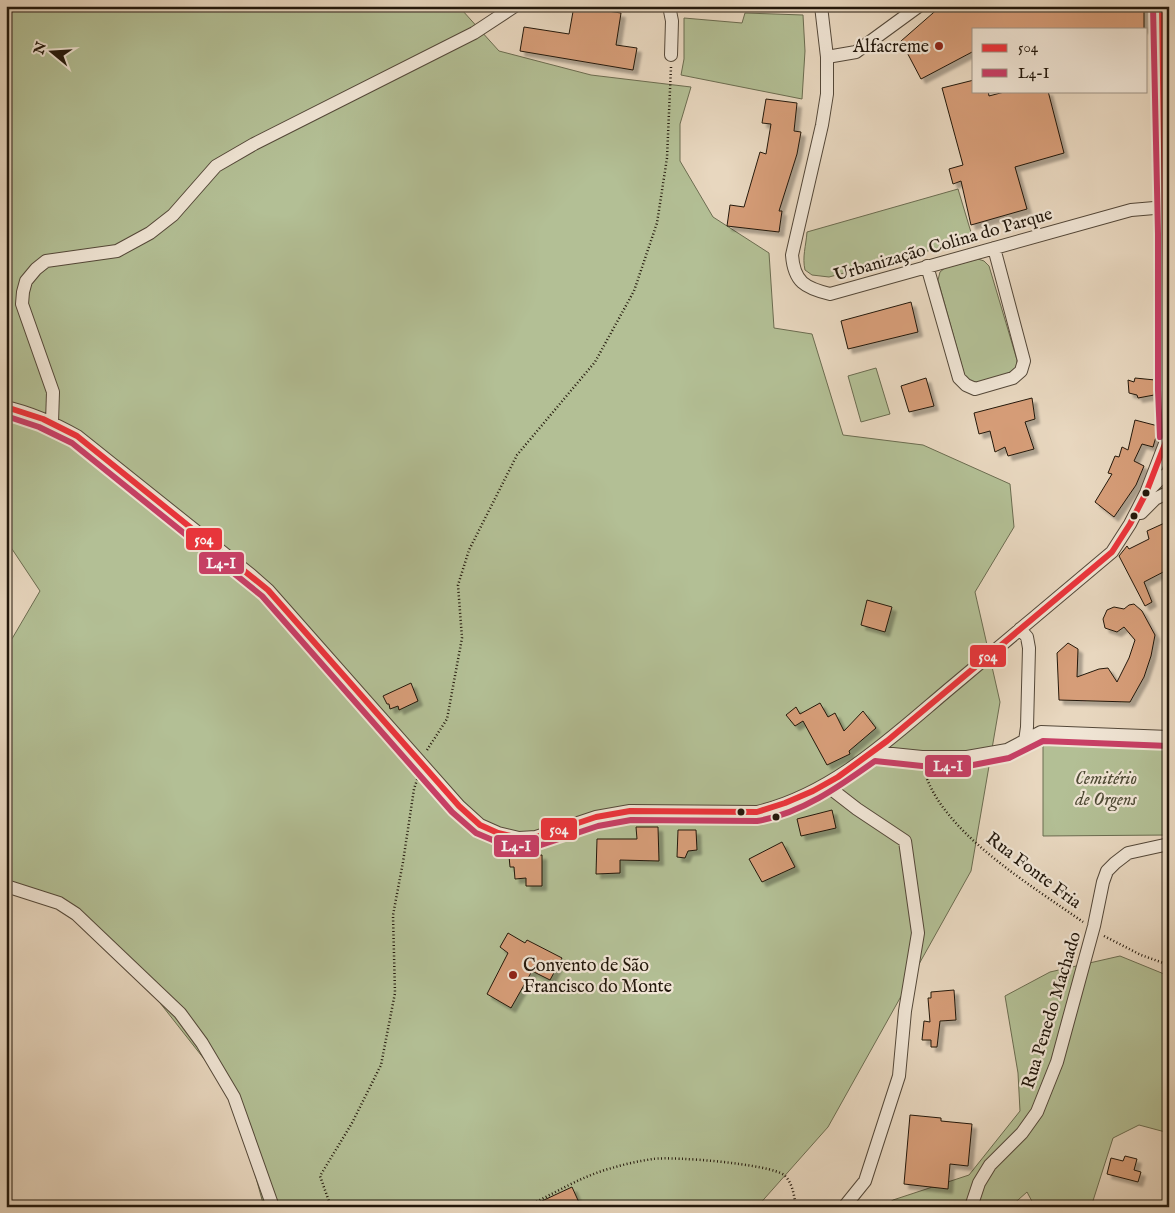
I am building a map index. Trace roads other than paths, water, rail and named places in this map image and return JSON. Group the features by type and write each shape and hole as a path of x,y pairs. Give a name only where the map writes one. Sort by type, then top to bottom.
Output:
{"street":[{"path":"52,422 53,392 22,304 22,292 26,281 36,269 46,261 117,251 150,233 173,215 216,166 254,144 474,33 515,6"},
{"path":"669,6 672,21 671,61"},
{"name":"Urbanização Colina do Parque","path":"821,6 827,57 827,94 824,117 792,255 793,268 807,287 830,294 1131,210 1166,207"},
{"path":"827,57 856,52 919,6"},
{"path":"6,407 52,422 77,436 268,590 422,764 480,825 498,833 519,838 536,837 596,817 630,811 757,812 772,809 826,784 873,752 1112,552 1130,524 1146,493 1169,437 1162,6"},
{"path":"927,266 960,378 966,385 975,389 1013,378 1021,371 1024,361 994,248"},
{"path":"1146,493 1162,477 1169,473"},
{"path":"1130,524 1155,499 1169,492"},
{"path":"1020,629 1026,637 1029,648 1025,741"},
{"path":"873,752 922,757 967,757 1007,750 1041,732 1169,737"},
{"path":"826,784 857,809 905,841 918,933 905,1011 899,1076 857,1207"},
{"name":"Rua Penedo Machado","path":"970,1207 979,1183 990,1165 1022,1133 1037,1112 1057,1062 1107,872 1128,853 1169,844"},
{"path":"6,886 60,903 76,914 180,1013 207,1051 234,1097 273,1207"},
{"path":"844,1207 865,1181"}],"place":[{"name":"Alfacreme","path":"939,46"},
{"name":"Convento de São Francisco do Monte","path":"513,975"}],"park label":[{"name":"Cemitério de Orgens","path":"1106,788"}]}
